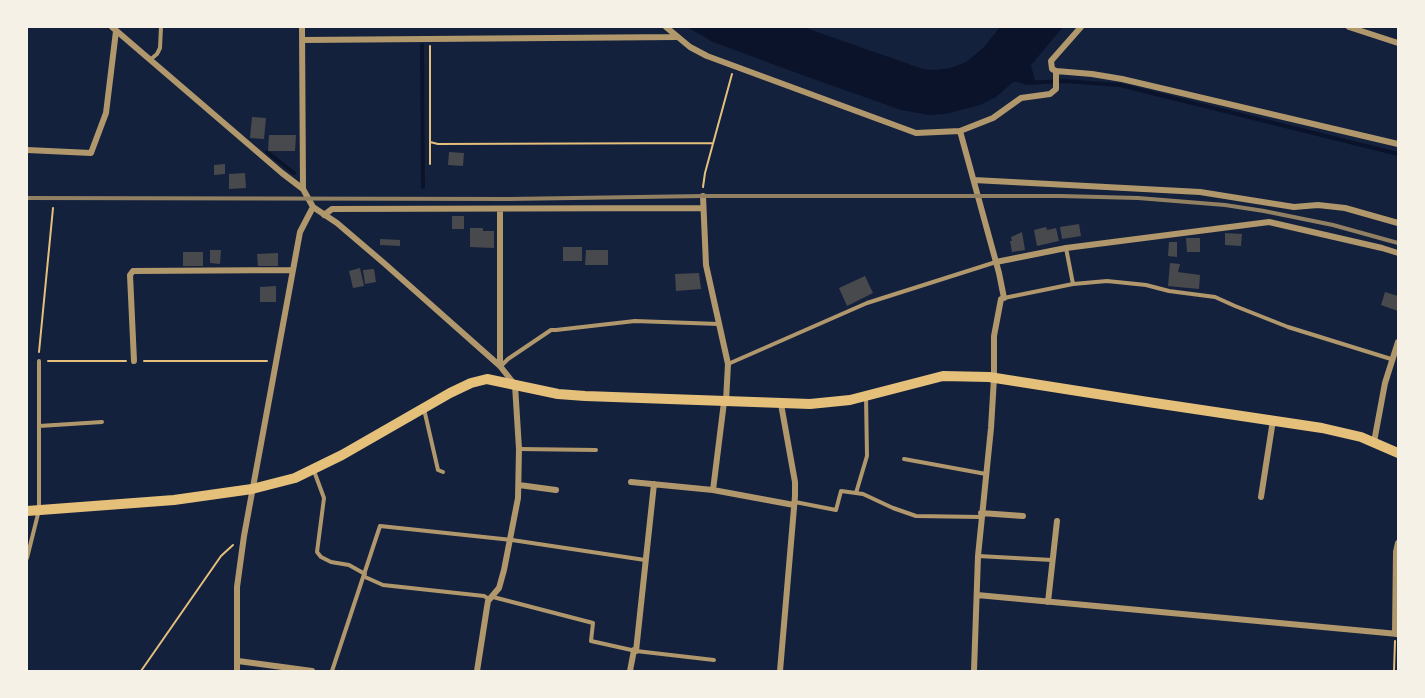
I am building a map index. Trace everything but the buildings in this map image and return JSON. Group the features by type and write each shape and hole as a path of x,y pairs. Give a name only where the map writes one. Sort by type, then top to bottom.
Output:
{"main road":[{"path":"33,510 174,500 252,489 295,478 314,471 471,383 487,379 558,394 782,404 834,403 943,376 966,375 1322,428 1374,442 1398,453"}],"street":[{"path":"302,27 303,189"},
{"path":"666,27 676,37 707,56 916,133 960,131 993,118 1021,98 1050,94 1056,89 1056,74 1052,69 1051,61 1081,27"},
{"path":"1349,27 1365,29 1398,43"},
{"path":"114,29 303,189 313,207 361,243 500,366 515,385 519,485 512,540 499,588 486,607 477,671"},
{"path":"27,150 91,153 106,113 114,29"},
{"path":"302,40 676,37"},
{"path":"1056,74 1122,79 1398,144"},
{"path":"960,131 1004,298 1001,299 994,336 994,378 978,556 974,671"},
{"path":"974,180 1200,192 1285,207 1327,205 1398,223"},
{"path":"703,196 706,265 728,364 713,490"},
{"path":"237,671 237,587 244,536 292,270 300,232 313,207"},
{"path":"324,215 332,209 703,208"},
{"path":"500,209 500,366"},
{"path":"996,262 1066,248 1269,222 1398,253"},
{"path":"134,361 130,275 133,271 292,270"},
{"path":"1374,442 1391,359 1398,342"},
{"path":"780,671 795,482 782,404"},
{"path":"1261,497 1274,420"},
{"path":"631,482 713,490 794,504"},
{"path":"630,671 635,650 654,484"},
{"path":"519,485 556,490"},
{"path":"981,515 1023,516"},
{"path":"1048,602 1057,521"},
{"path":"977,595 1396,634 1396,552 1398,543"},
{"path":"238,661 312,671"}],"lane":[{"path":"150,60 160,48 161,27"},
{"path":"1066,248 1073,284"},
{"path":"728,364 867,303 996,262"},
{"path":"1004,298 1073,284 1116,281 1215,297 1288,327 1391,359"},
{"path":"500,366 551,330 635,321 719,324"},
{"path":"27,558 39,426 39,361"},
{"path":"856,493 867,456 866,396"},
{"path":"424,408 438,470 443,472"},
{"path":"39,426 102,422"},
{"path":"519,449 596,450"},
{"path":"904,459 987,474"},
{"path":"314,471 324,498 317,552 331,562 349,565 383,585 484,596 593,623 591,641 635,650 714,660"},
{"path":"794,504 836,510 841,490 864,494 892,508 916,516 981,515"},
{"path":"332,671 380,526 512,540 645,560"},
{"path":"978,556 1052,560"}],"path":[{"path":"430,39 430,164"},
{"path":"703,196 705,173 734,66"},
{"path":"430,142 438,144 713,143"},
{"path":"53,208 39,361 276,361"},
{"path":"141,671 222,556 244,536"},
{"path":"1394,671 1396,634"}],"water":[{"path":"687,27 803,27 923,69 936,70 966,62 983,48 1000,27 1063,27 1031,65 1035,81 1013,82 996,97 980,105 946,114 929,115 901,110 805,76 713,42"}],"waterway":[{"path":"422,45 423,187"},
{"path":"1018,80 1027,83 1063,81 1120,85 1398,154"},
{"path":"267,152 294,173"}],"railway":[{"path":"27,198 509,199 703,196 1138,198 1225,205 1264,211 1333,225 1398,243"}]}
